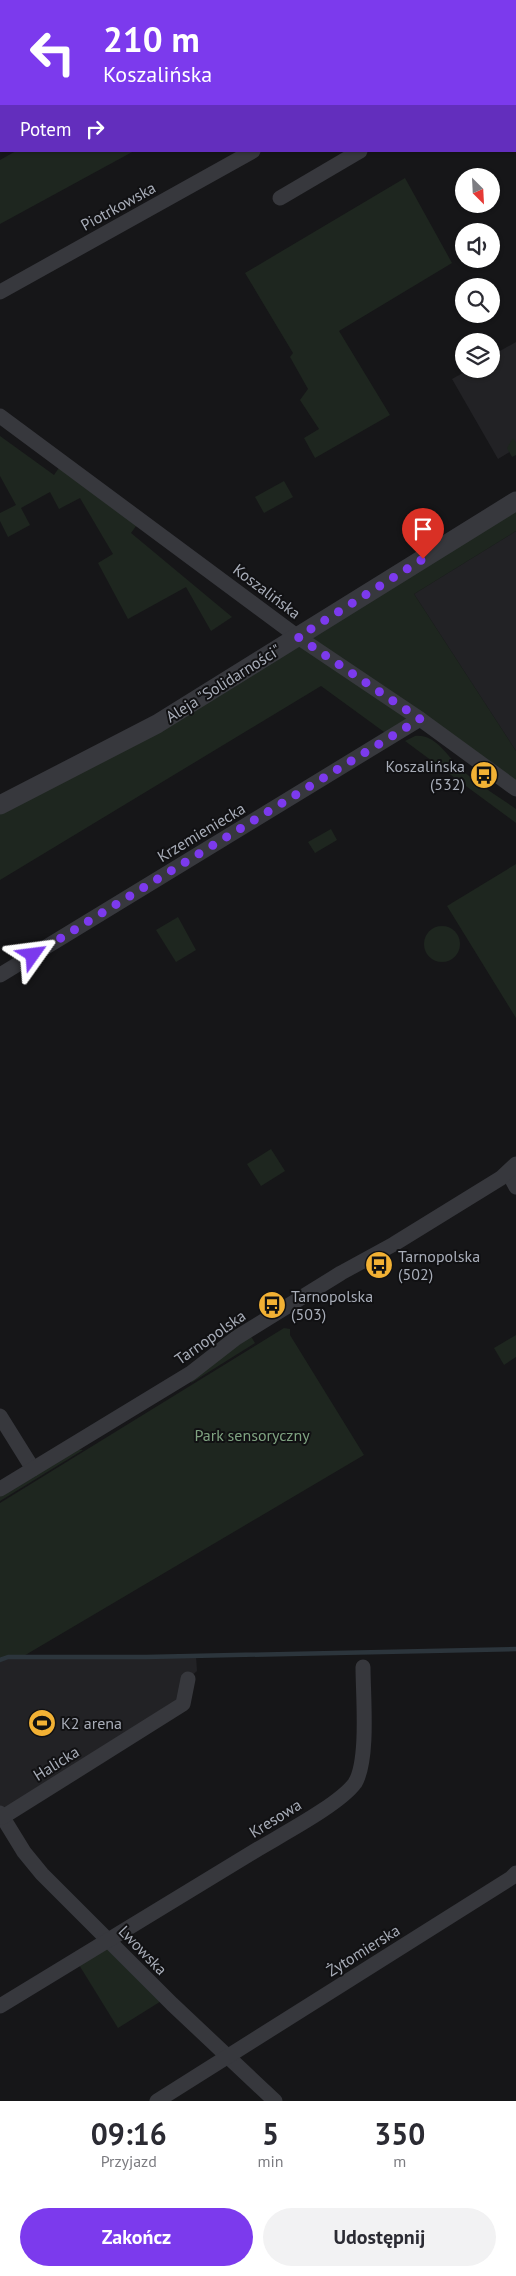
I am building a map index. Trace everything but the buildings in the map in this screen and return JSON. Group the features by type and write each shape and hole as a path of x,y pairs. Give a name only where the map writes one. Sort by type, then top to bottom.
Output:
{"street":[{"name":"Piotrkowska","path":"0,292 251,152"},
{"path":"280,198 358,152"},
{"name":"Koszalińska","path":"0,416 298,637 420,719 516,789"},
{"name":"Aleja \"Solidarności\"","path":"0,805 157,724 516,501"},
{"name":"Krzemieniecka","path":"0,975 420,719"},
{"path":"512,1168 516,1187"},
{"name":"Tarnopolska","path":"0,1489 191,1373 236,1338 337,1275 394,1244 512,1168"},
{"path":"0,1416 33,1469"},
{"name":"Kresowa","path":"2,2001 109,1940 294,1827 348,1791 356,1781 361,1768 363,1667"},
{"name":"Halicka","path":"1,1815 184,1704 188,1679"},
{"name":"Lwowska","path":"1,1815 24,1852 42,1874 228,2058 275,2101"},
{"name":"Żytomierska","path":"157,2101 228,2058 305,2006 511,1878 516,1873"}],"shaded area":[{"path":"516,342 516,448 498,459 452,379 455,377 500,378 500,351"},
{"path":"516,531 516,751 414,594"},
{"path":"196,1656 197,1671 188,1679 183,1704 0,1813 0,1660 9,1657"}],"green space":[{"path":"14,152 132,152 0,224 0,160"},
{"path":"405,178 452,263 339,331 390,415 315,458 304,438 319,429 300,400 308,389 290,357 293,353 245,273"},
{"path":"0,436 54,475 63,462 141,519 131,533 232,617 211,631 186,587 128,619 98,563 113,554 80,498 59,509 50,492 21,508 30,525 8,537 0,521 0,513 16,505 0,476"},
{"path":"513,438 516,443 516,455 512,457 507,448"},
{"path":"284,481 293,497 264,513 255,497"},
{"path":"516,501 516,531 414,594 516,751 516,789 413,719 391,737 321,686 0,880 0,805 298,637"},
{"path":"415,736 423,736 436,743 469,776 516,809 516,823 405,741"},
{"path":"331,829 337,840 315,853 308,842"},
{"path":"516,864 516,1018 447,906"},
{"path":"178,917 196,950 176,962 156,930"},
{"path":"442,926 449,927 455,931 459,937 459,951 455,957 449,961 442,962 435,961 429,957 425,951 424,944 425,937 429,931 435,927"},
{"path":"271,1149 285,1171 261,1186 247,1164"},
{"name":"Park sensoryczny","path":"284,1328 290,1329 290,1335 364,1455 22,1657 9,1657 0,1660 0,1503"},
{"path":"250,1335 255,1343 191,1383 193,1375"},
{"path":"516,1335 516,1357 504,1365 494,1348"},
{"path":"74,1449 83,1450 0,1501 0,1494"},
{"path":"109,1940 166,1998 118,2028 76,1960"}],"waterway":[{"path":"0,1660 8,1657 146,1657 516,1649"}],"place":[{"name":"Koszalińska (532)","path":"484,775"},
{"name":"Tarnopolska (502)","path":"379,1265"},
{"name":"Tarnopolska (503)","path":"272,1305"},
{"name":"K2 arena","path":"42,1723"}],"route":[{"path":"33,955 420,719 298,637 423,559"}]}
